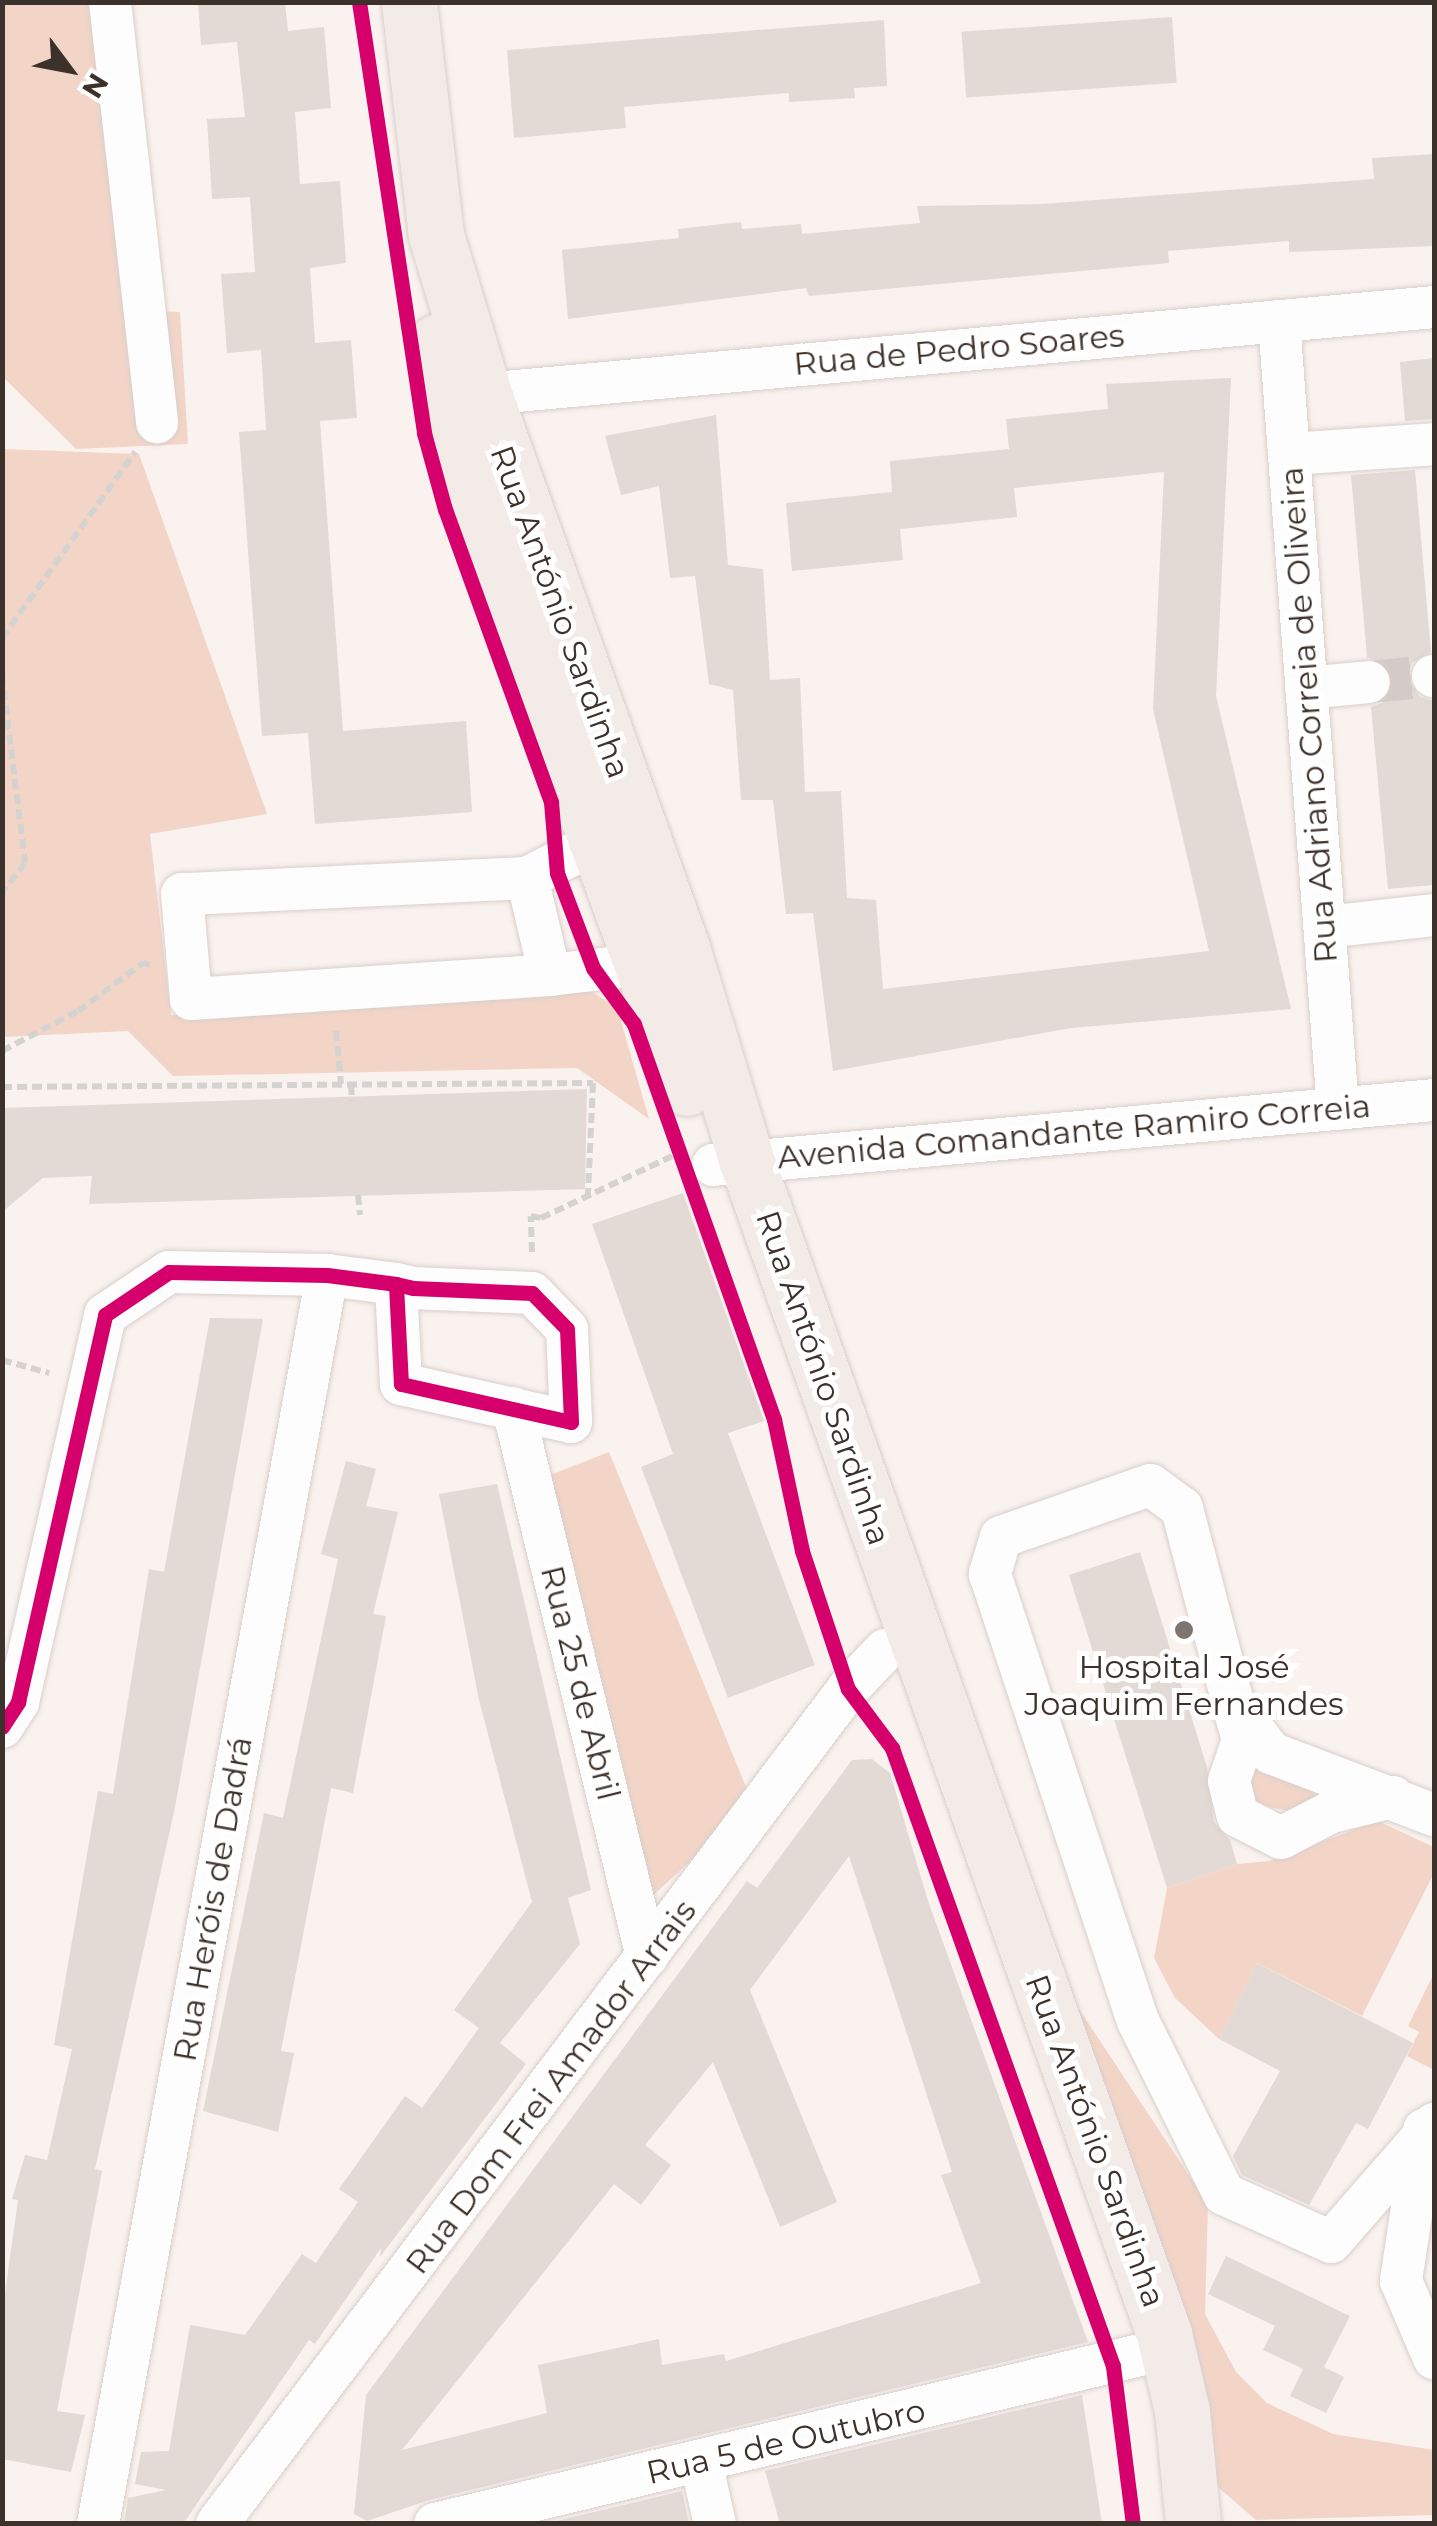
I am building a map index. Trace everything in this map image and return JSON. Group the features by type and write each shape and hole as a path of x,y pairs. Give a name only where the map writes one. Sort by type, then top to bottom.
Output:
{"main road":[{"name":"Rua António Sardinha","path":"409,2 436,235 484,394 682,948 700,1156 1164,2334 1182,2411 1192,2524"},
{"name":"Rua António Sardinha","path":"436,235 430,308 456,449 643,964 700,1156 885,1650 1136,2356 1160,2524"}],"street":[{"path":"110,2 156,422"},
{"name":"Rua de Pedro Soares","path":"484,394 1434,307"},
{"name":"Rua Adriano Correia de Oliveira","path":"1279,321 1338,1108"},
{"path":"456,449 484,394"},
{"path":"1289,454 1434,444"},
{"path":"1306,688 1369,682"},
{"path":"597,842 528,878 182,894 191,998 550,975 643,964"},
{"path":"528,878 550,975"},
{"path":"1325,926 1434,915"},
{"name":"Avenida Comandante Ramiro Correia","path":"700,1156 1434,1100"},
{"path":"2,1726 18,1702 105,1315 169,1272 326,1275 532,1293 567,1330 570,1422 401,1384 396,1284"},
{"name":"Rua Heróis de Dadrá","path":"98,2524 326,1275"},
{"name":"Rua 25 de Abril","path":"513,1408 647,1957"},
{"path":"1393,1796 1331,1812 1281,1838 1238,1816 1229,1782 1243,1740 1182,1508 1150,1485 1001,1537 990,1574 1138,2021 1224,2194 1332,2242 1429,2127"},
{"name":"Rua Dom Frei Amador Arrais","path":"218,2524 885,1650"},
{"path":"1233,1703 1271,1754 1393,1796 1434,1815"},
{"path":"1429,2127 1424,2212 1401,2281 1434,2358"},
{"name":"Rua 5 de Outubro","path":"435,2524 1136,2356"},
{"path":"701,2462 715,2524"}],"path":[{"path":"2,638 156,422"},
{"path":"2,674 25,863 2,892"},
{"path":"2,1051 78,1011 143,963 189,978"},
{"path":"333,990 341,1084"},
{"path":"2,1087 594,1082 588,1196"},
{"path":"351,1084 352,1101"},
{"path":"532,1216 541,1218 588,1196 700,1156"},
{"path":"358,1196 360,1215"}],"shaded area":[{"path":"2,3 100,3 126,310 180,312 188,444 76,449 3,377"},
{"path":"3,449 139,454 267,814 150,834 171,1015 582,986 617,1007 649,1119 577,1068 173,1076 128,1031 3,1037"},
{"path":"609,1452 753,1804 649,1899 545,1477"},
{"path":"1263,1764 1322,1797 1295,1812 1252,1804 1245,1784 1251,1768"},
{"path":"1378,1821 1434,1847 1434,1873 1362,2016 1257,1963 1219,2039 1175,1998 1154,1958 1167,1888 1237,1864 1269,1861"},
{"path":"1434,1973 1434,2070 1407,2056 1419,2032 1408,2026"},
{"path":"1065,1988 1208,2204 1205,2314 1236,2372 1267,2403 1333,2434 1434,2450 1434,2515 1256,2520 1212,2482"}],"building":[{"path":"198,2 285,2 288,31 324,27 331,108 295,112 300,184 340,181 346,263 310,268 315,343 351,340 357,418 320,421 343,731 466,721 472,812 315,824 308,733 262,736 239,432 266,430 261,350 227,353 221,274 255,272 250,197 212,199 207,119 245,117 237,42 201,45"},
{"path":"1172,17 1177,83 966,98 962,32"},
{"path":"884,20 887,86 854,88 855,98 789,102 789,93 624,107 626,128 514,138 507,50"},
{"path":"1434,154 1434,246 1289,252 1289,241 1168,251 1169,263 809,296 806,288 568,319 562,250 679,238 678,229 741,222 742,229 801,224 802,234 920,223 917,206 1042,204 1374,179 1372,158"},
{"path":"1434,358 1434,419 1405,421 1400,362"},
{"path":"1231,378 1216,696 1291,1009 1071,1028 833,1071 813,913 786,914 773,800 741,800 733,690 709,684 695,576 670,578 659,486 621,495 605,436 716,415 728,565 763,569 770,680 800,678 805,792 841,791 847,898 876,900 883,989 1209,951 1153,709 1164,472 1014,488 1017,517 900,529 903,560 792,571 786,503 892,492 890,461 1009,449 1006,419 1108,409 1106,384"},
{"path":"1415,470 1431,652 1412,663 1408,677 1420,697 1434,701 1434,885 1388,889 1371,707 1384,702 1394,681 1389,667 1367,657 1351,475"},
{"path":"587,1089 585,1189 89,1204 92,1176 43,1178 2,1212 2,1108"},
{"path":"683,1193 764,1421 728,1433 815,1665 728,1698 641,1467 673,1454 592,1224"},
{"path":"210,1318 263,1319 175,1807 95,2169 102,2171 57,2411 85,2415 71,2472 2,2459 2,2314 18,2200 12,2199 25,2155 47,2160 72,2049 54,2045 98,1791 113,1794 149,1569 164,1572"},
{"path":"346,1461 376,1469 366,1506 398,1512 373,1614 386,1616 353,1793 331,1788 281,2051 294,2053 278,2132 203,2111 264,1813 283,1818 338,1559 321,1554"},
{"path":"497,1484 591,1890 568,1898 580,1944 500,2043 526,2064 380,2257 381,2248 315,2344 309,2340 183,2524 124,2524 128,2498 166,2490 135,2484 141,2452 169,2451 190,2325 245,2335 302,2254 316,2263 358,2202 339,2189 405,2096 422,2108 479,2028 454,2010 532,1902 479,1700 439,1494"},
{"path":"1140,1552 1207,1767 1214,1822 1230,1840 1237,1864 1167,1888 1069,1575"},
{"path":"872,1759 890,1773 928,1901 1088,2342 429,2500 367,2521 354,2514 366,2395 747,1881 757,1888 852,1760","holes":["849,1856 952,2172 941,2175 981,2283 726,2361 724,2354 662,2365 659,2339 538,2365 547,2413 402,2450 614,2184 641,2205 671,2165 645,2145 713,2062 780,2227 837,2202 750,1990"]},
{"path":"1257,1963 1413,2043 1368,2129 1356,2123 1309,2205 1242,2175 1233,2156 1280,2071 1219,2039"},
{"path":"1226,2256 1350,2316 1324,2367 1344,2377 1326,2413 1290,2396 1303,2369 1263,2350 1275,2326 1208,2294"},
{"path":"1082,2395 1102,2524 780,2524 765,2471"},
{"path":"682,2491 689,2524 544,2524"}],"tunnel":[{"path":"1369,682 1433,676"}],"cycle path":[{"path":"359,2 424,433 445,509 551,802 557,873 593,968 634,1024 774,1419 802,1551 848,1689 892,1748 1113,2366 1133,2524"},
{"path":"2,1727 18,1702 105,1315 169,1272 327,1275 396,1284 413,1288 532,1293 567,1329 571,1422 401,1384 396,1284"}],"place":[{"name":"Hospital José Joaquim Fernandes","path":"1184,1630"}]}
